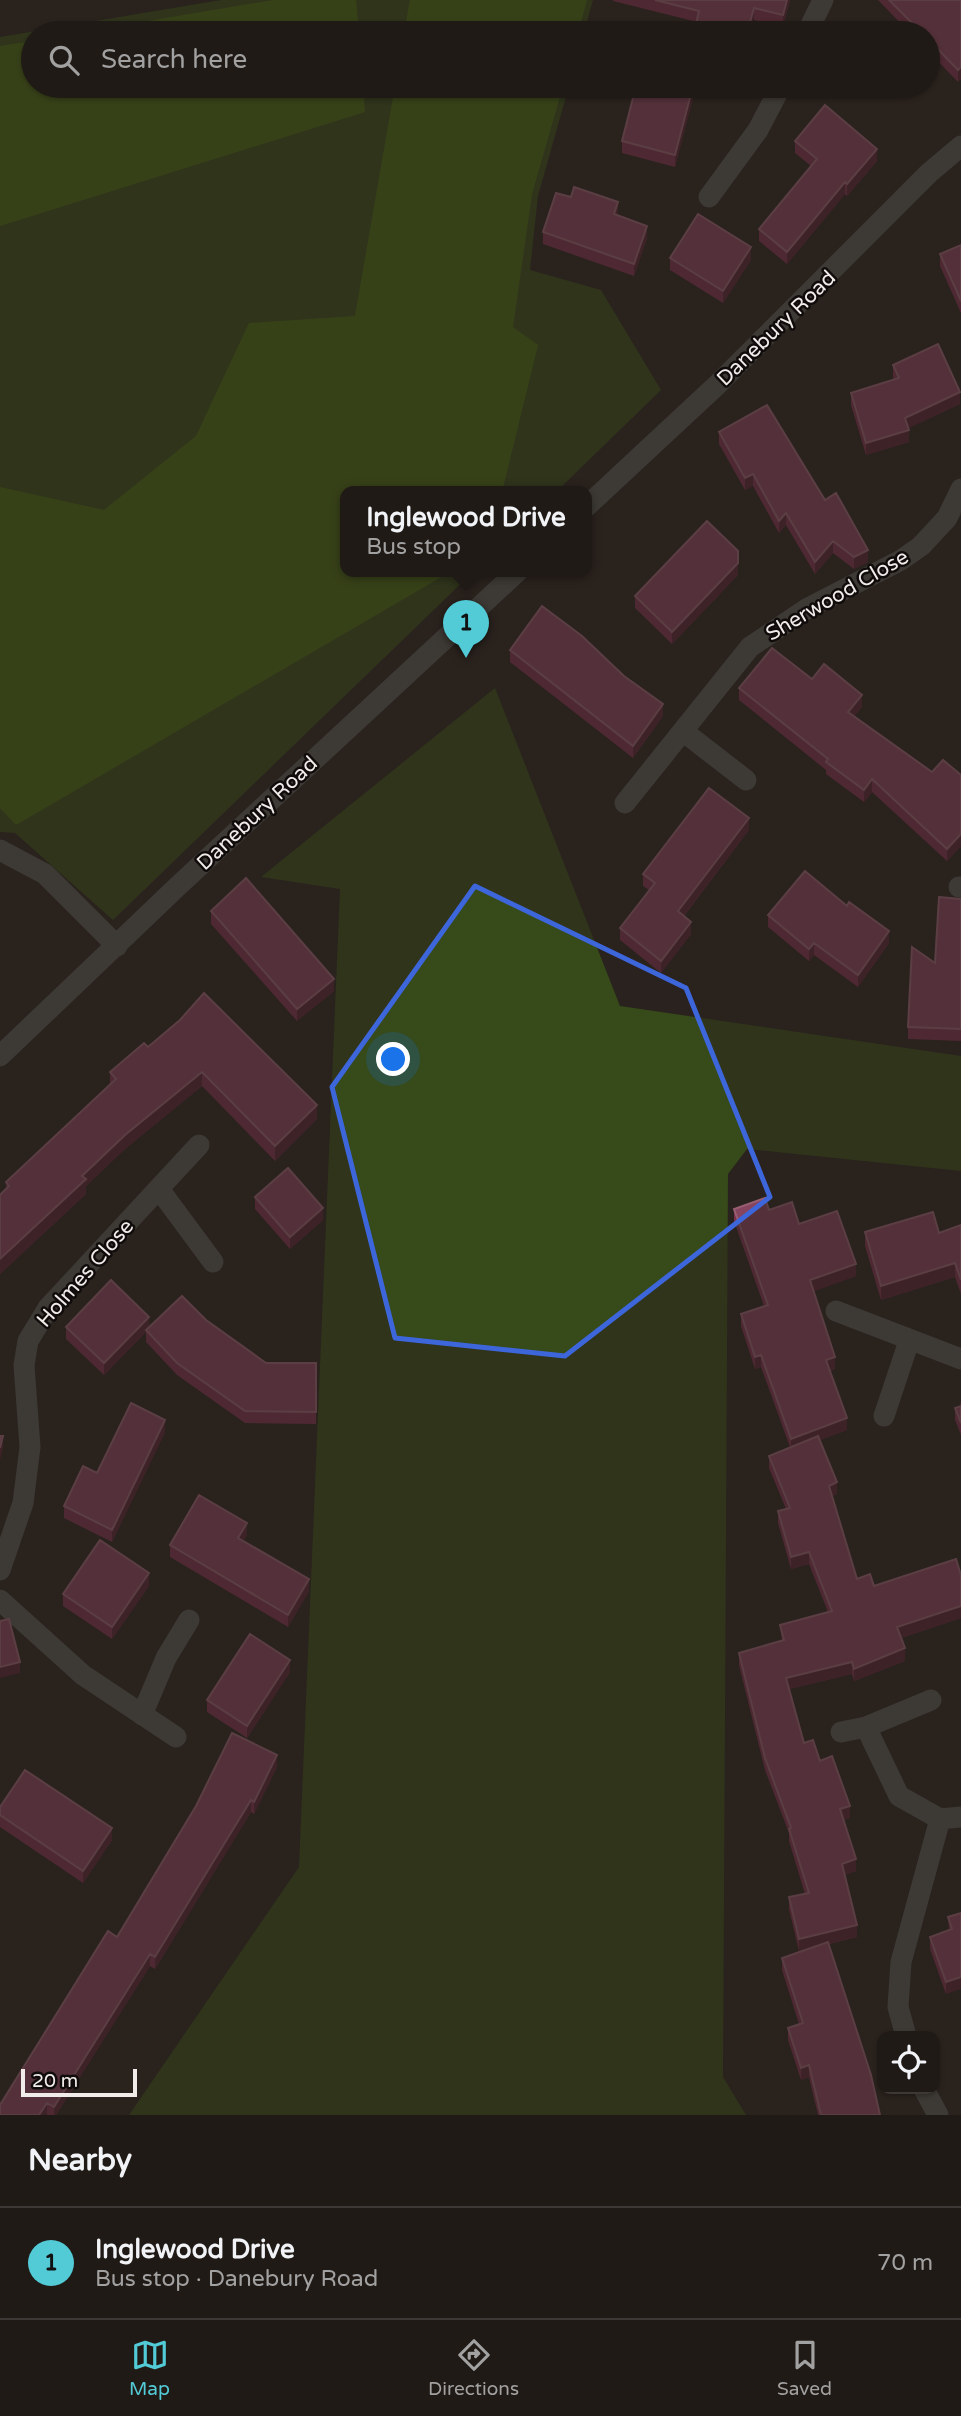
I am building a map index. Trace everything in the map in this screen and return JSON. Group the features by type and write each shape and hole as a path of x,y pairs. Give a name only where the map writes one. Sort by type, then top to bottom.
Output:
{"street":[{"path":"813,21 823,0"},
{"path":"709,197 758,130 775,98"},
{"name":"Danebury Road","path":"592,501 717,385 929,173 961,146"},
{"name":"Sherwood Close","path":"625,803 750,647 808,608 901,560 921,546 947,518 961,489"},
{"name":"Danebury Road","path":"0,1056 206,860 512,577"},
{"path":"684,732 746,780"},
{"path":"0,850 45,874 117,946"},
{"name":"Holmes Close","path":"0,1570 23,1503 30,1447 24,1365 28,1340 48,1308 199,1145"},
{"path":"159,1189 213,1262"},
{"path":"836,1311 961,1359"},
{"path":"884,1416 909,1340"},
{"path":"0,1600 83,1675 176,1737"},
{"path":"142,1715 166,1658 189,1620"},
{"path":"841,1732 866,1727 931,1700"},
{"path":"866,1727 899,1796 950,1818 901,1962 898,2007 905,2031"},
{"path":"927,2094 938,2115"}],"highlighted area":[{"path":"475,886 686,988 770,1197 565,1356 395,1338 332,1087"}],"green space":[{"path":"221,0 593,0 587,21 96,21"},
{"path":"273,0 356,0 358,21 148,21"},
{"path":"410,0 587,0 581,21 406,21"},
{"path":"21,33 21,98 566,98 538,196 530,270 601,290 661,390 562,486 340,486 340,577 468,577 113,920 15,833 0,832 0,37"},
{"path":"21,43 21,98 364,98 365,112 0,226 0,46"},
{"path":"393,98 560,98 532,194 513,327 538,345 503,486 340,486 340,577 441,577 16,825 0,808 0,487 104,510 196,436 249,323 355,316"},
{"path":"495,688 620,1006 961,1056 961,1171 747,1149 728,1174 723,2077 746,2115 129,2115 299,1867 340,889 261,877"}],"building":[{"path":"655,0 787,0 783,15 754,8 750,21 697,21 699,11"},
{"path":"889,0 961,0 961,67 958,70 940,51 940,21 910,21"},
{"path":"633,98 690,98 675,155 622,141"},
{"path":"825,105 877,149 847,184 845,182 787,252 759,229 817,159 795,141"},
{"path":"574,187 618,202 614,214 647,226 634,264 543,232 556,193 571,197"},
{"path":"698,214 751,247 723,291 670,258"},
{"path":"961,245 961,301 940,254"},
{"path":"938,344 960,392 905,418 909,430 866,443 851,393 899,378 893,365"},
{"path":"767,405 825,500 836,493 868,550 854,557 833,541 815,562 786,513 779,521 753,474 745,478 719,432"},
{"path":"707,521 738,551 738,563 672,632 635,596"},
{"path":"542,606 582,636 624,676 663,704 633,746 510,650"},
{"path":"772,648 812,679 824,664 862,695 848,712 932,772 943,760 961,775 961,834 947,849 872,779 864,790 826,762 828,759 739,688"},
{"path":"709,788 749,818 678,911 691,922 661,961 620,928 655,883 643,874"},
{"path":"805,871 847,906 849,902 889,931 858,975 814,943 809,949 768,915"},
{"path":"246,878 334,979 297,1009 211,911"},
{"path":"939,897 961,899 961,1029 908,1027 912,947 935,963"},
{"path":"204,993 317,1105 275,1146 202,1072 125,1135 82,1176 86,1179 0,1259 0,1195 9,1186 6,1182 116,1079 110,1072 144,1043 148,1047 180,1020"},
{"path":"288,1168 323,1208 290,1237 255,1197"},
{"path":"765,1198 769,1210 792,1202 799,1224 837,1211 856,1264 810,1280 835,1357 826,1360 847,1418 791,1439 761,1355 755,1357 741,1314 768,1305 734,1209"},
{"path":"933,1212 939,1233 961,1225 961,1280 955,1263 881,1286 865,1232"},
{"path":"111,1280 149,1317 104,1363 66,1327"},
{"path":"182,1296 206,1320 266,1363 316,1363 316,1412 245,1411 177,1363 146,1330"},
{"path":"131,1403 165,1420 112,1530 64,1506 83,1466 97,1473"},
{"path":"961,1406 961,1423 955,1408"},
{"path":"818,1436 837,1482 829,1486 857,1579 870,1574 874,1586 956,1559 961,1575 961,1606 897,1627 905,1648 854,1669 852,1662 786,1678 804,1743 813,1740 820,1761 832,1756 850,1806 840,1809 856,1859 842,1864 857,1925 799,1939 789,1897 809,1893 789,1829 791,1828 765,1758 739,1653 784,1640 780,1625 832,1611 809,1552 791,1557 778,1511 790,1508 769,1456"},
{"path":"199,1495 247,1523 238,1538 309,1579 288,1615 170,1545"},
{"path":"100,1540 149,1573 112,1627 63,1594"},
{"path":"9,1619 20,1662 0,1667 0,1621"},
{"path":"250,1634 290,1660 247,1726 207,1700"},
{"path":"232,1733 277,1755 254,1802 251,1800 155,1957 150,1954 54,2107 47,2103 39,2115 0,2115 0,2105 108,1931 117,1937 196,1806"},
{"path":"25,1770 112,1828 83,1871 0,1815 0,1807"},
{"path":"961,1913 961,1977 946,1982 930,1937 952,1929 948,1917"},
{"path":"828,1942 871,2075 880,2115 821,2115 809,2065 801,2068 788,2028 803,2023 782,1958"}],"place":[{"name":"Inglewood Drive","path":"466,658"}]}
